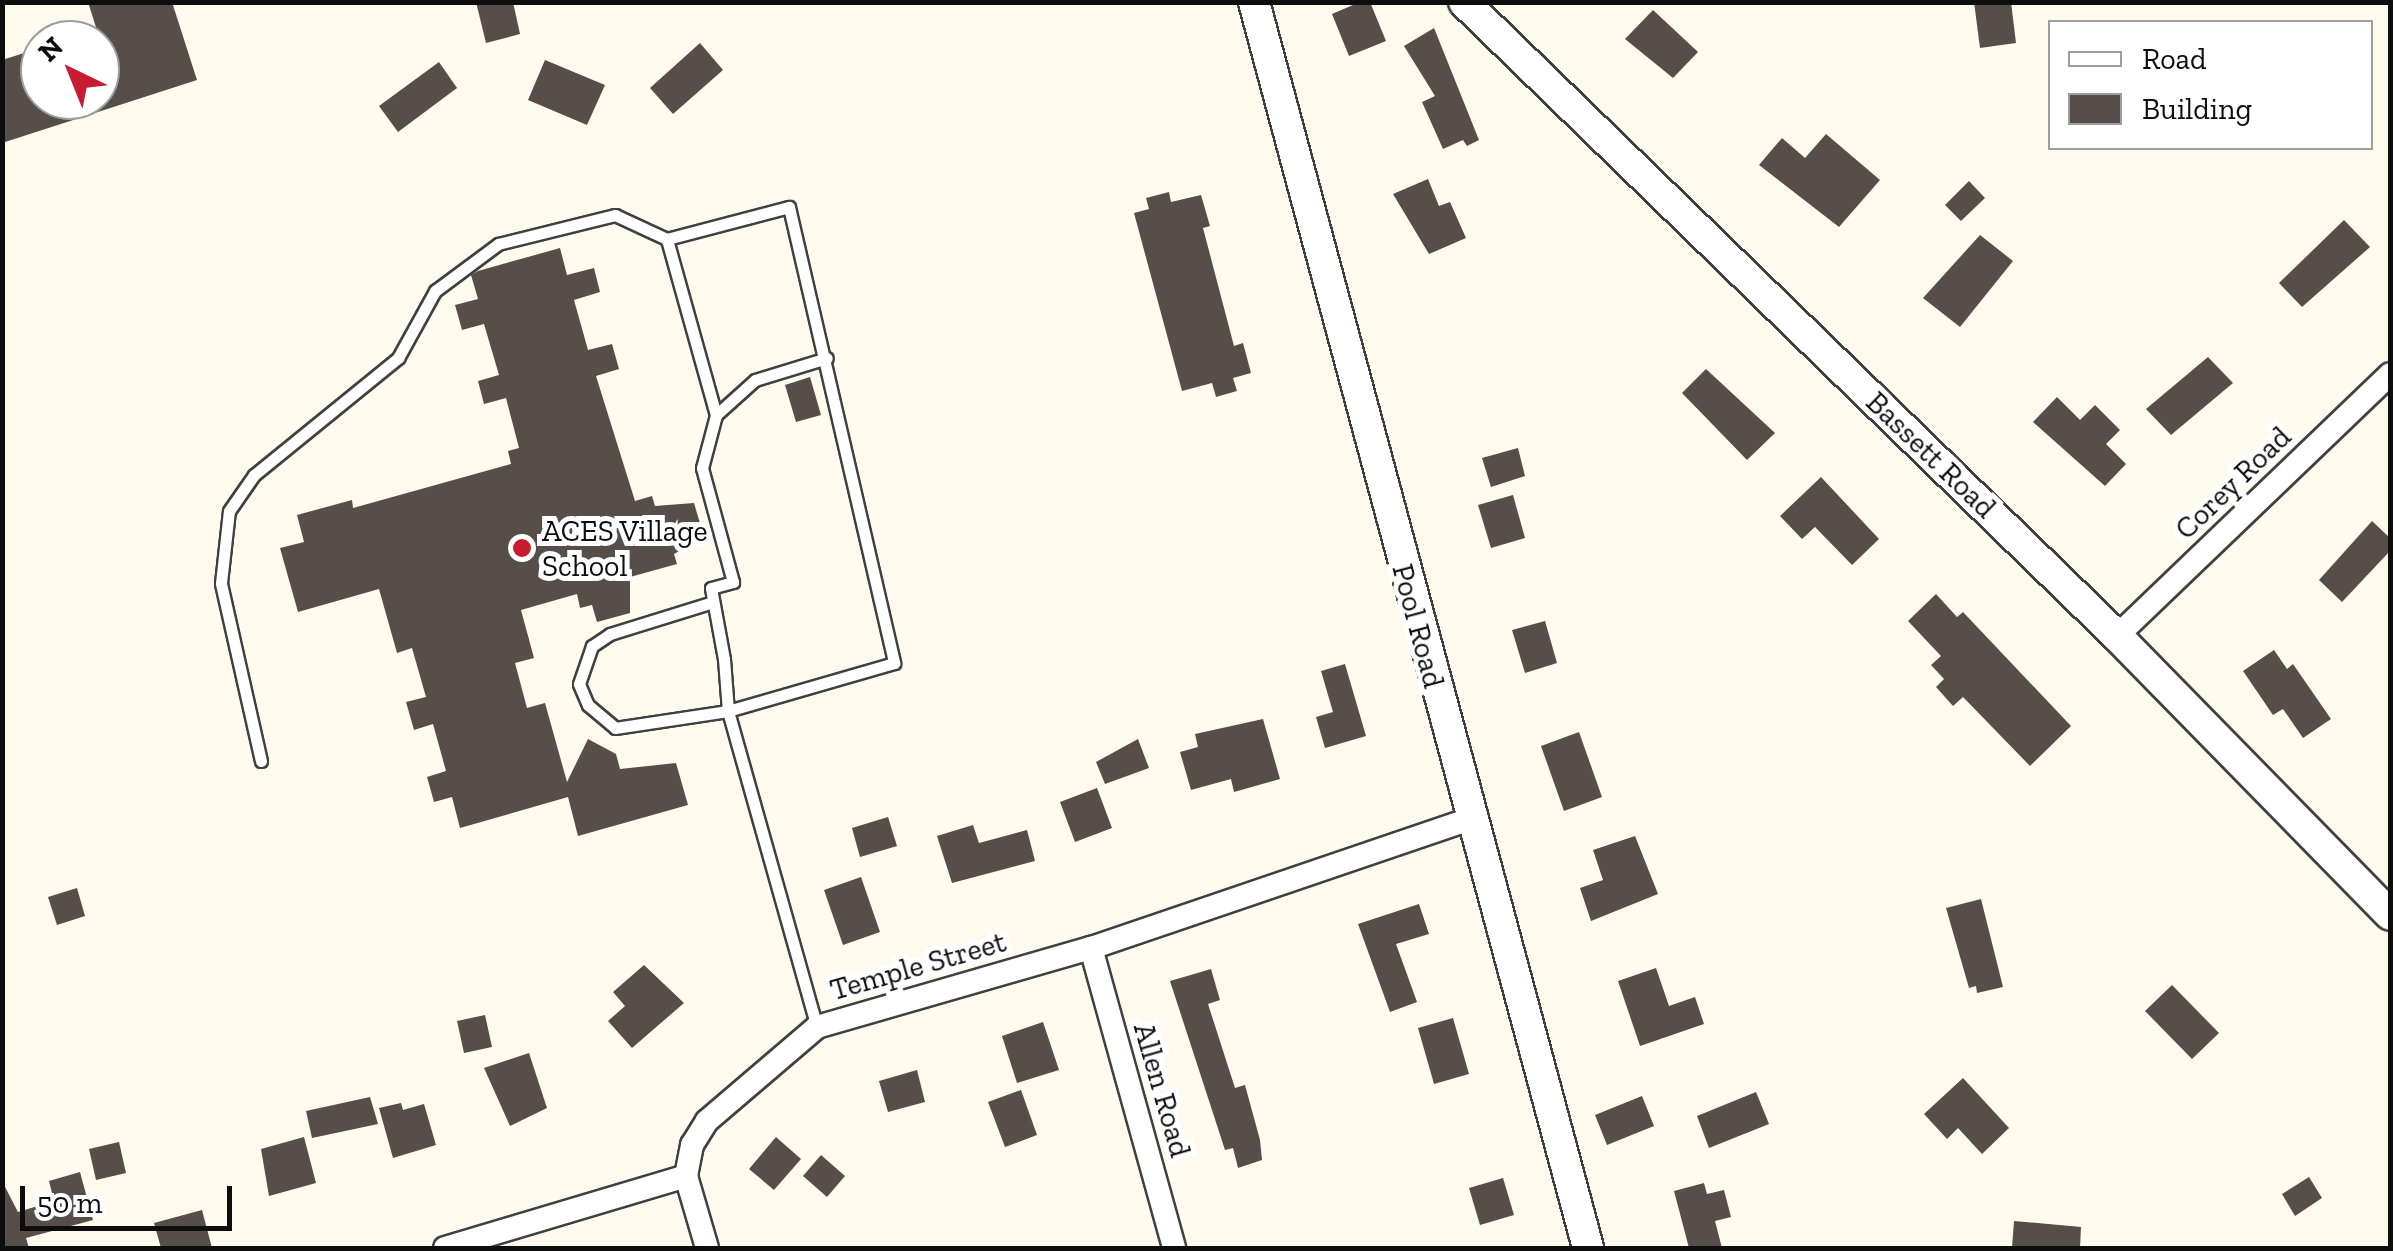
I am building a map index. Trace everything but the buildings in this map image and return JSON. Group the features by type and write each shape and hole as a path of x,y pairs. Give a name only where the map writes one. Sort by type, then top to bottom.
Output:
{"street":[{"name":"Pool Road","path":"1254,2 1588,1248"},
{"name":"Bassett Road","path":"1464,2 2117,636 2390,915"},
{"name":"Corey Road","path":"2117,636 2390,374"},
{"name":"Temple Street","path":"686,1176 692,1145 708,1121 818,1026 1091,948 1470,819"},
{"name":"Allen Road","path":"1091,948 1174,1248"},
{"path":"445,1248 686,1176 707,1248"}],"lane":[{"path":"261,761 221,584 229,511 254,475 398,358 434,291 498,244 615,214 667,239 789,206 894,663 728,711 616,728 588,705 580,684 592,646 610,634 713,602"},
{"path":"667,239 716,415 702,468 733,582 710,588 728,711 818,1026"},
{"path":"716,415 755,380 827,358"}],"place":[{"name":"ACES Village School","path":"522,548"}]}
